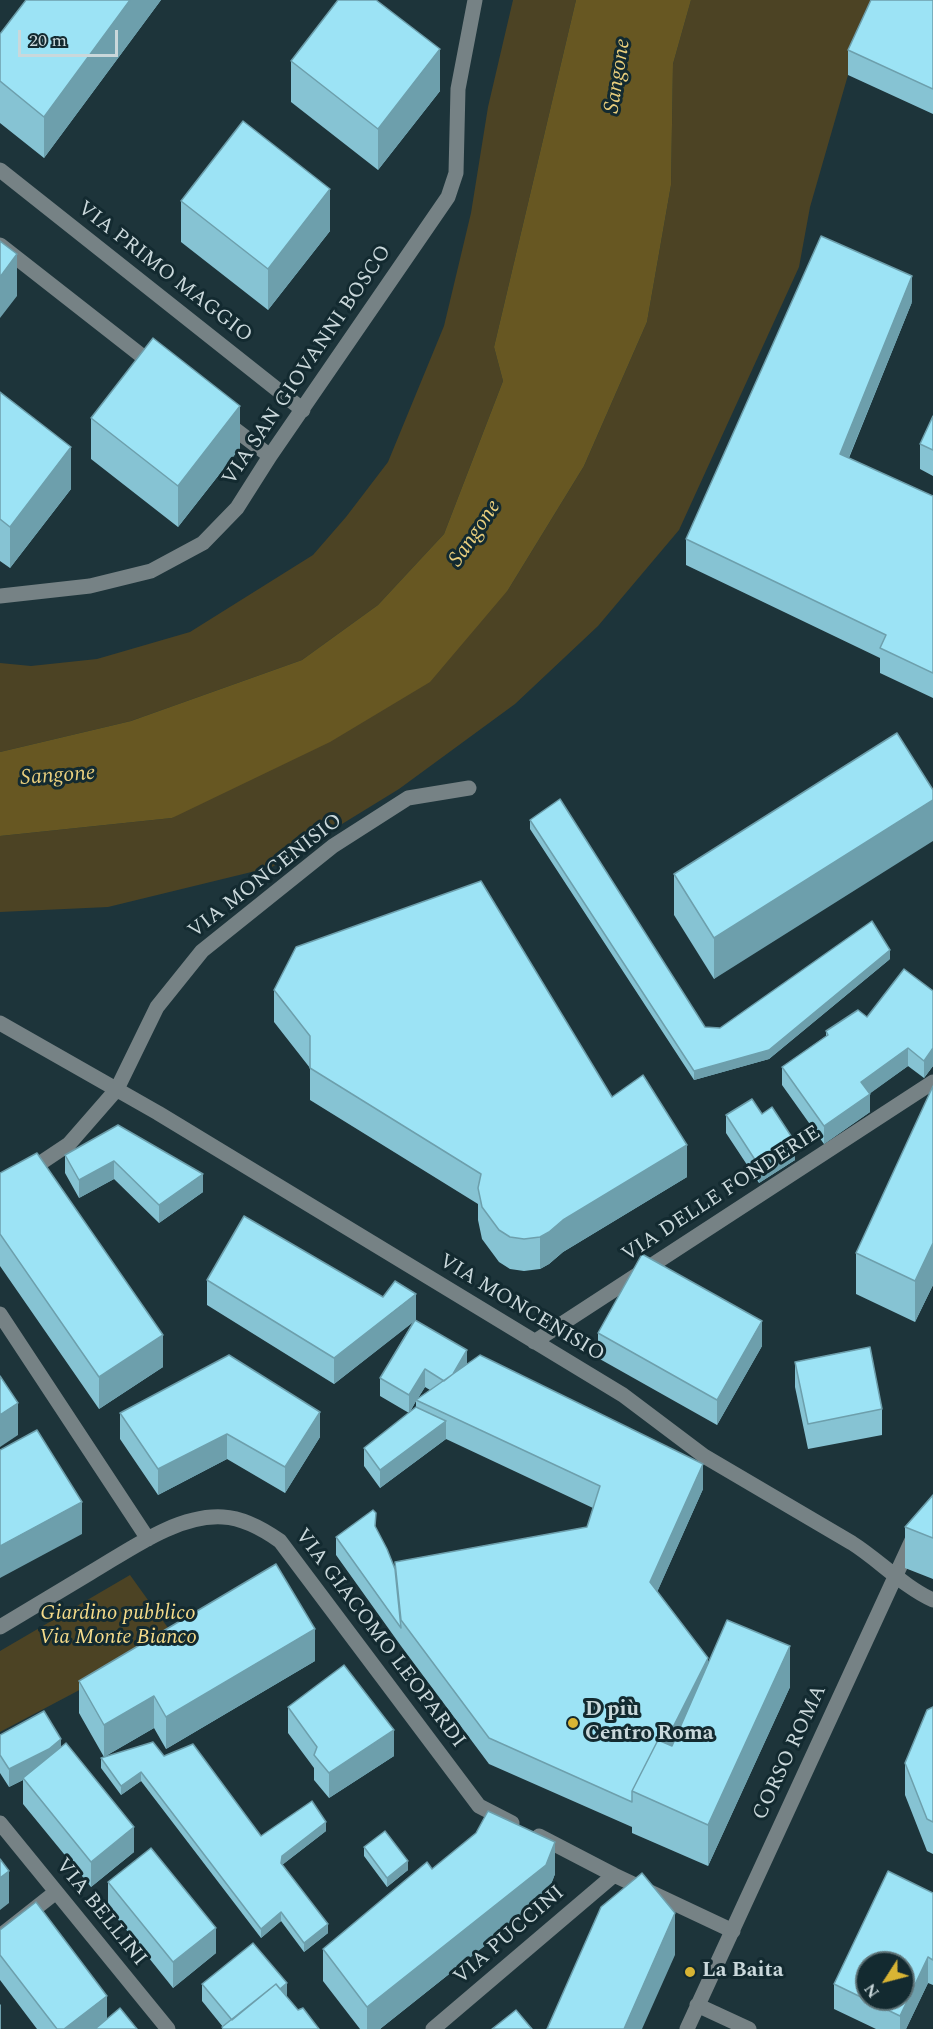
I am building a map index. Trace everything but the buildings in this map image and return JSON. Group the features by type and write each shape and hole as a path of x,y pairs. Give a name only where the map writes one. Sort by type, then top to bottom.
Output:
{"street":[{"name":"VIA SAN GIOVANNI BOSCO","path":"0,596 90,586 151,571 203,543 237,508 448,196 456,172 458,90 475,0"},
{"name":"VIA PRIMO MAGGIO","path":"0,170 303,410"},
{"path":"0,245 167,376"},
{"path":"214,413 270,456"},
{"name":"VIA MONCENISIO","path":"117,1089 157,1008 202,951 333,846 408,798 468,788"},
{"name":"VIA MONCENISIO","path":"0,1023 117,1089 623,1395 704,1456 852,1543 896,1574 917,1593 933,1600"},
{"name":"VIA DELLE FONDERIE","path":"534,1342 933,1082"},
{"path":"0,1190 69,1144 117,1089"},
{"path":"0,1314 148,1539"},
{"name":"VIA GIACOMO LEOPARDI","path":"0,1627 148,1539 191,1520 220,1516 238,1518 264,1530 280,1541 479,1806 614,1875 733,1931"},
{"name":"CORSO ROMA","path":"687,2029 919,1524"},
{"name":"VIA BELLINI","path":"0,1823 168,2029"},
{"name":"VIA PUCCINI","path":"433,2029 614,1875"},
{"path":"0,1936 56,1892"},
{"path":"697,2005 749,2029"}],"green space":[{"path":"513,0 576,0 494,347 503,381 444,534 378,605 302,660 131,721 0,752 0,663 31,666 97,659 190,632 313,555 346,517 388,462 444,326 471,213 488,107"},
{"path":"691,0 882,0 848,75 810,207 799,267 679,530 598,626 515,704 399,789 272,867 108,907 0,912 0,836 172,818 508,590 584,466 647,322 671,185 673,64"},
{"name":"Giardino pubblico Via Monte Bianco","path":"130,1575 176,1639 0,1732 0,1651"}],"water":[{"name":"Sangone","path":"576,0 691,0 673,64 671,185 647,322 584,466 508,590 430,682 330,742 172,818 0,836 0,752 131,721 302,660 378,605 444,534 503,381 494,347"}],"place":[{"name":"D più Centro Roma","path":"573,1723"},
{"name":"La Baita","path":"690,1972"}]}
